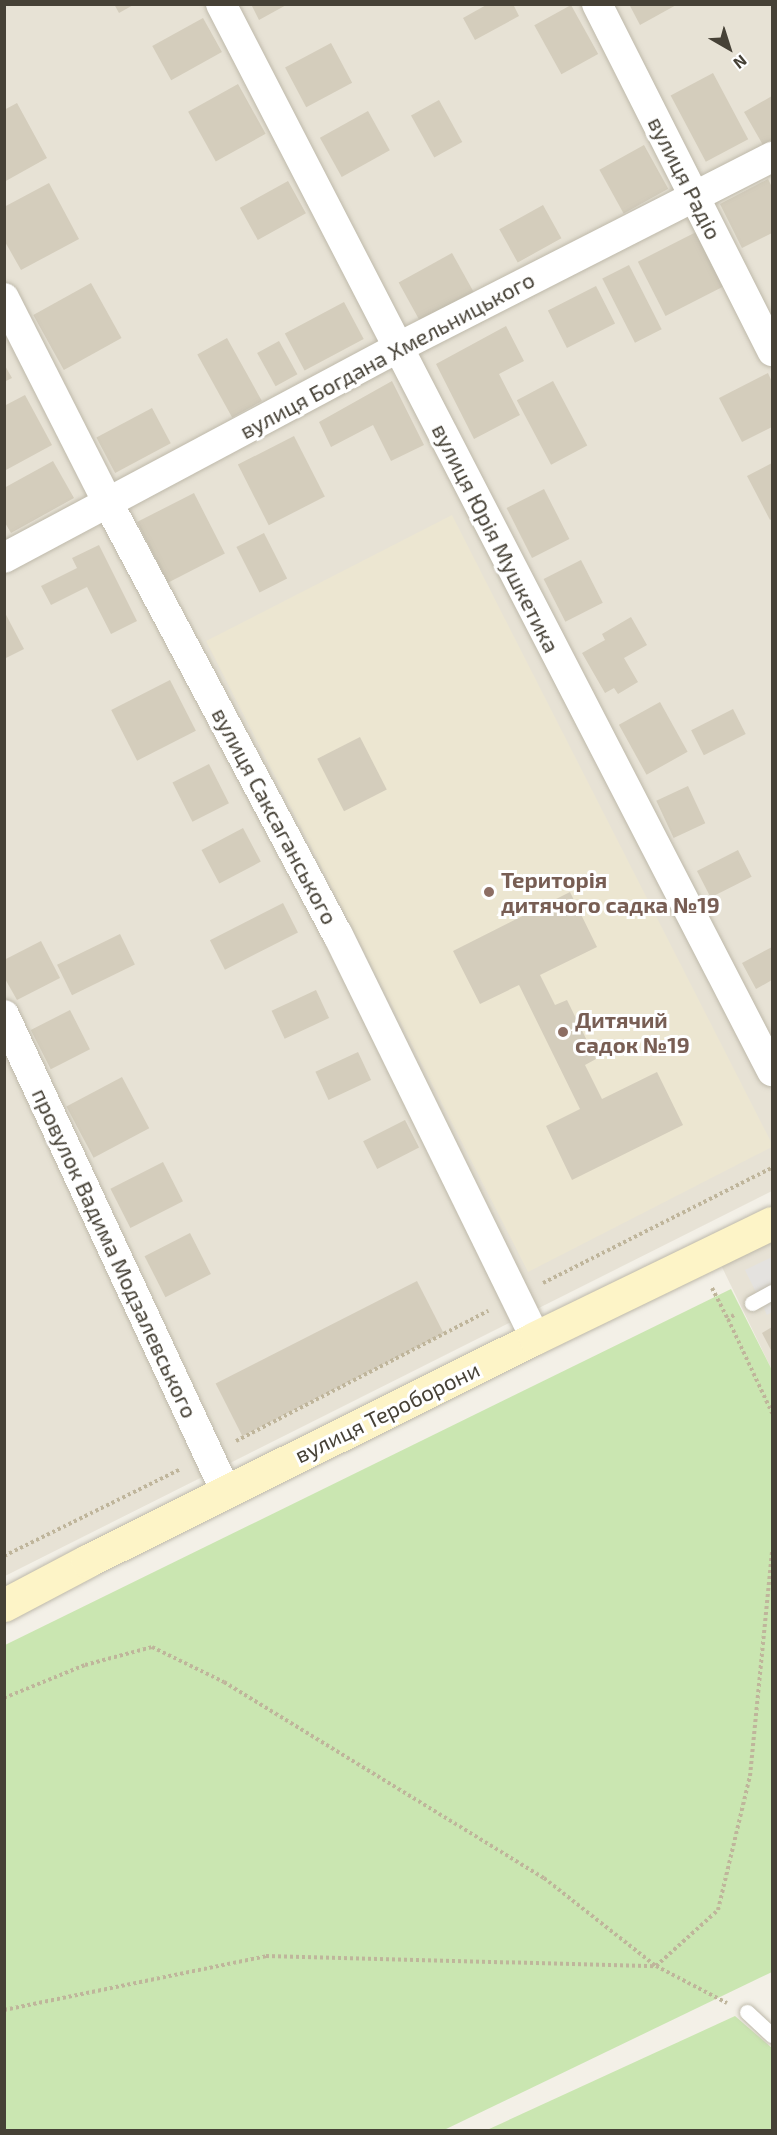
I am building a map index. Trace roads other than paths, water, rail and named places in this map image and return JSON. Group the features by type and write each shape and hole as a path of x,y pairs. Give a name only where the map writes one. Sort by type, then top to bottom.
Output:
{"main road":[{"name":"вулиця Тероборони","path":"4,1605 535,1338 772,1223"}],"street":[{"name":"вулиця Юрія Мушкетика","path":"221,4 772,1071"},
{"name":"вулиця Радіо","path":"597,4 696,196 772,351"},
{"name":"вулиця Богдана Хмельницького","path":"4,558 398,348 772,157"},
{"name":"вулиця Саксаганського","path":"4,298 108,502 338,934 535,1338"},
{"name":"провулок Вадима Модзалевського","path":"4,1014 226,1492"}],"lane":[{"path":"752,1303 772,1292"},
{"path":"747,2012 772,2036"}],"place":[{"name":"Територія дитячого садка №19","path":"489,892"},
{"name":"Дитячий садок №19","path":"563,1032"}]}
